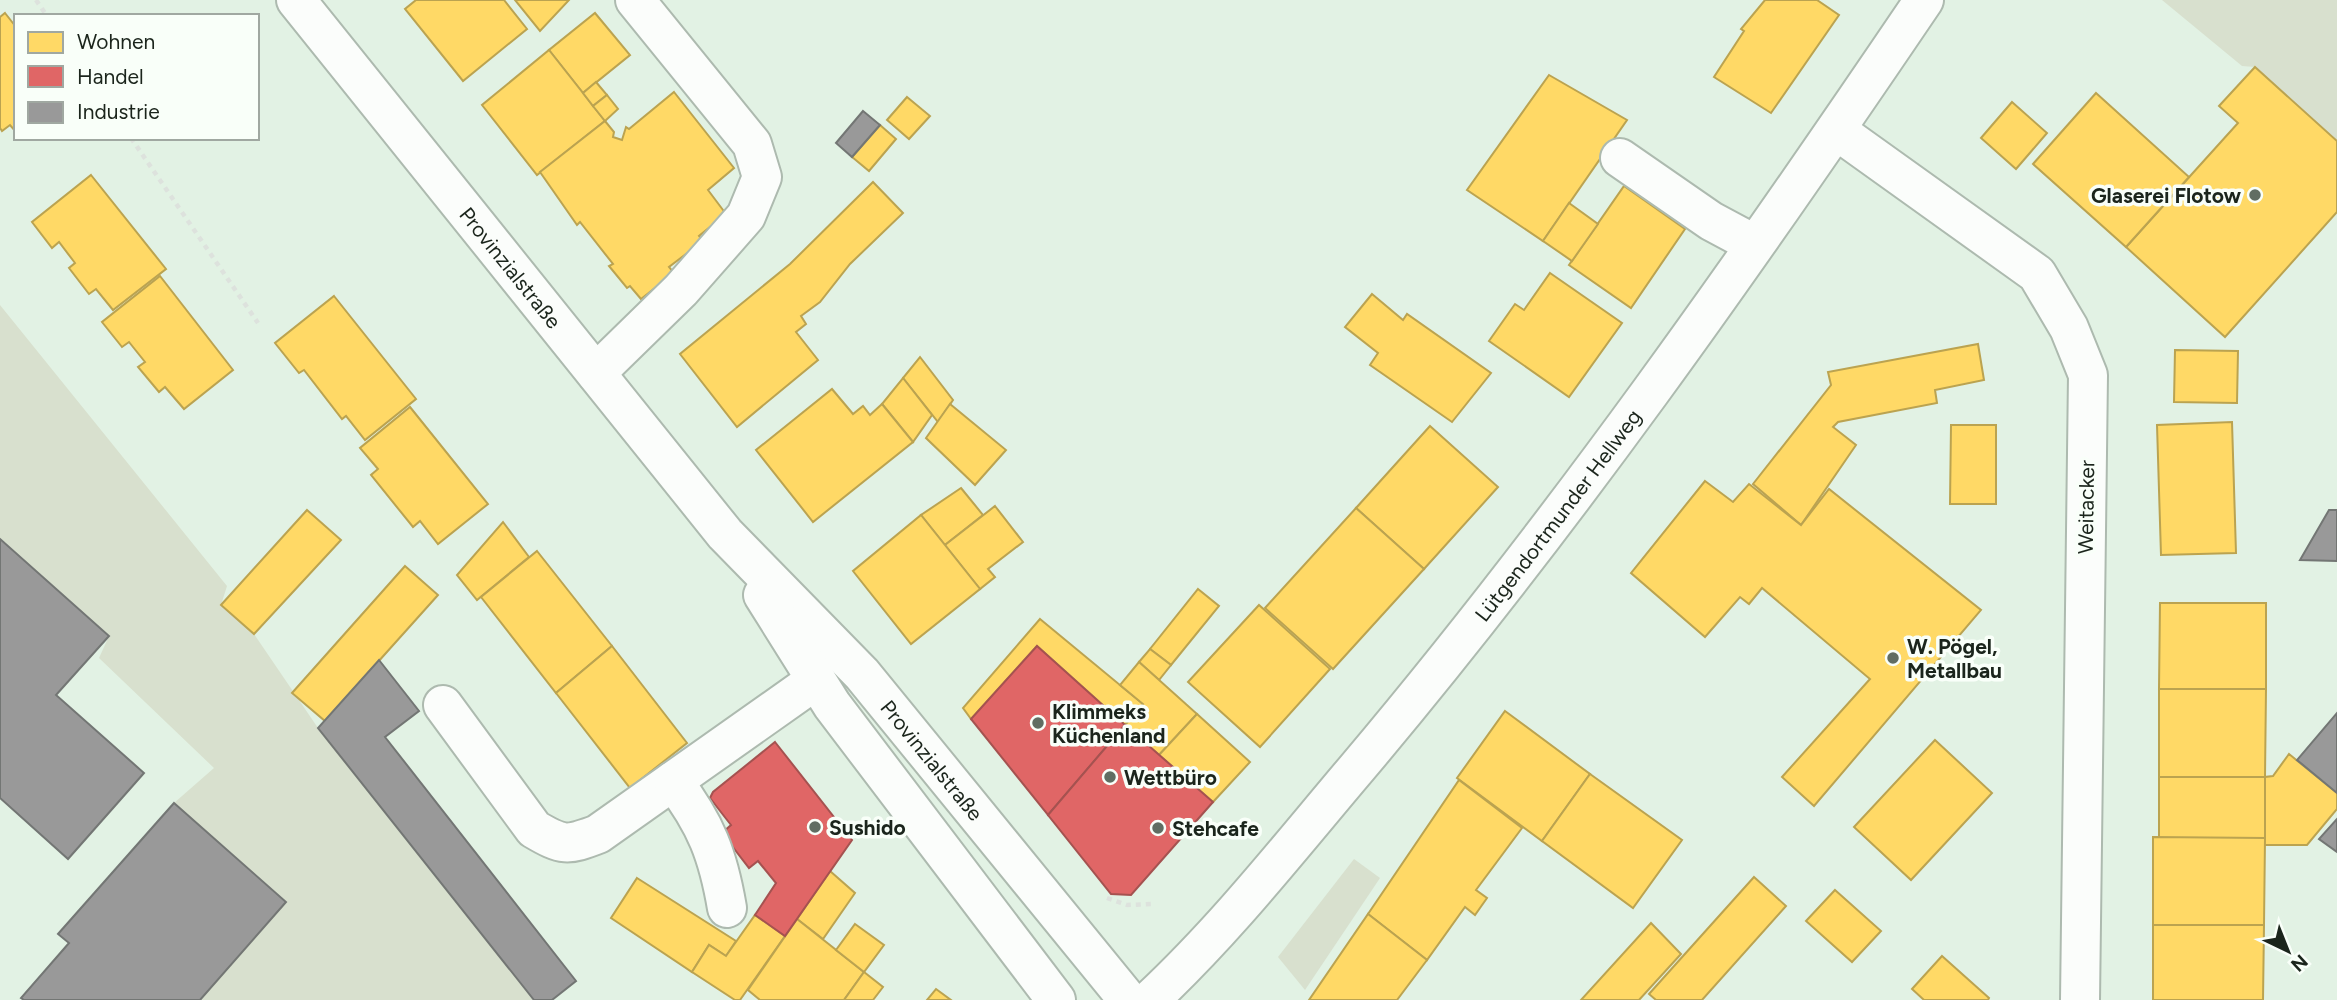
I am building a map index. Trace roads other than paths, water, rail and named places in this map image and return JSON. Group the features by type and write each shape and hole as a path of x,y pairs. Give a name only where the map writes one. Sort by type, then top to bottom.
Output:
{"main road":[{"name":"Provinzialstraße","path":"296,0 435,177 725,534 862,674 1128,1000"},
{"path":"596,373 681,290 746,216 762,177 752,144 635,0"},
{"name":"Lütgendortmunder Hellweg","path":"1150,1000 1201,952 1451,656 1642,403 1836,131 1924,0"},
{"name":"Weitacker","path":"1836,131 2037,274 2069,328 2088,375 2080,1000"},
{"path":"1620,158 1711,221 1755,244"},
{"name":"Provinzialstraße","path":"725,534 816,680 1056,1000"},
{"path":"443,705 534,830 569,845 598,834 816,680"},
{"path":"673,781 694,808 718,859 727,908"}],"place":[{"name":"Glaserei Flotow","path":"2255,195"},
{"name":"W. Pögel, Metallbau","path":"1893,658"},
{"name":"Klimmeks Küchenland","path":"1038,723"},
{"name":"Wettbüro","path":"1110,777"},
{"name":"Sushido","path":"815,827"},
{"name":"Stehcafe","path":"1158,828"}]}
